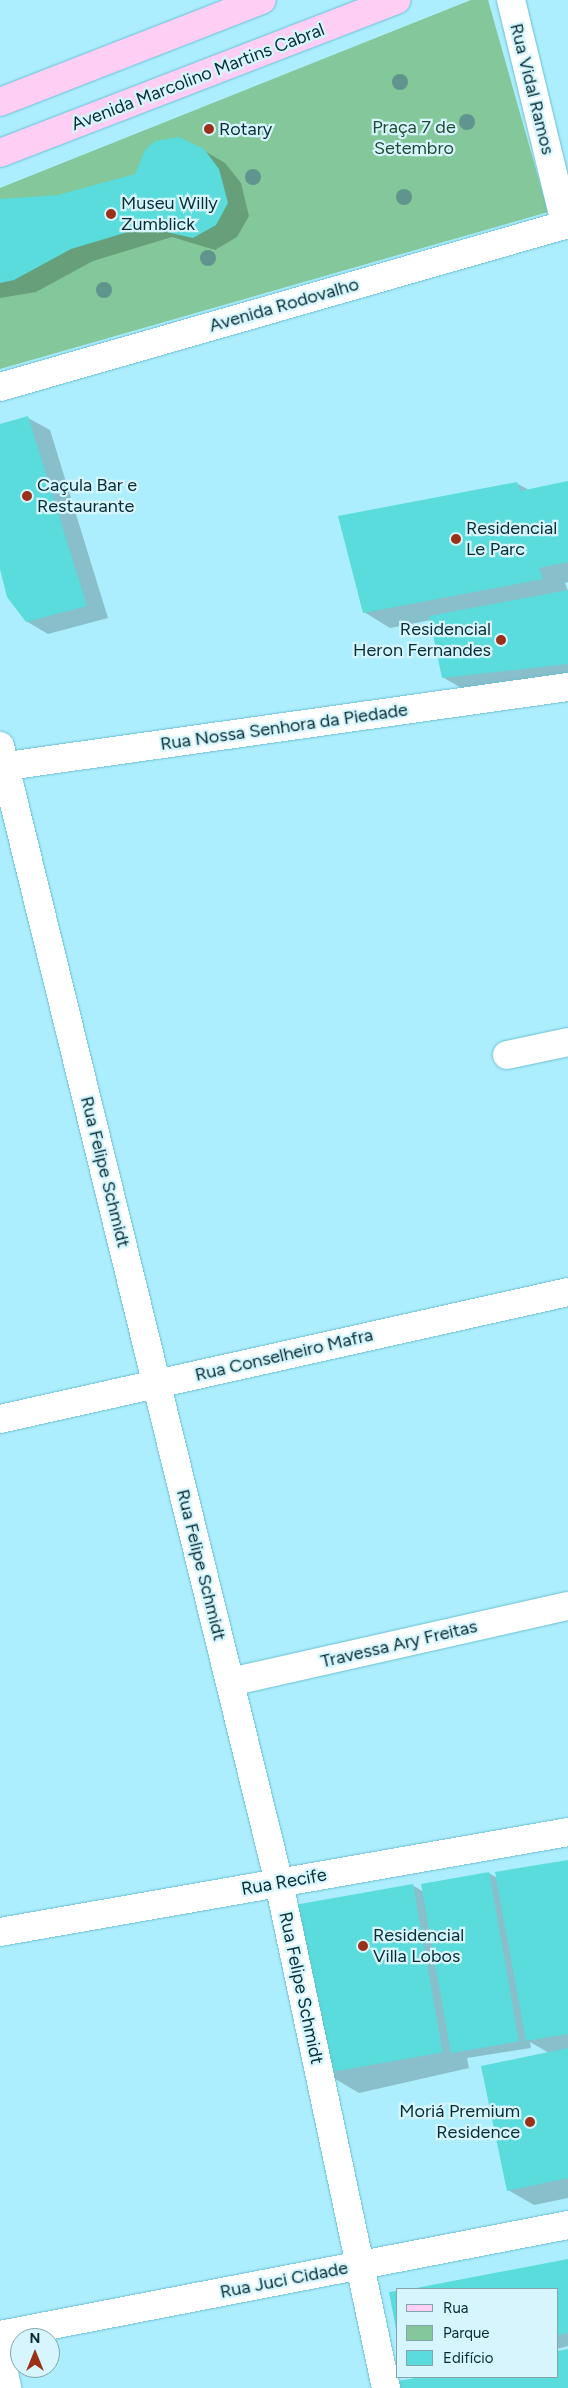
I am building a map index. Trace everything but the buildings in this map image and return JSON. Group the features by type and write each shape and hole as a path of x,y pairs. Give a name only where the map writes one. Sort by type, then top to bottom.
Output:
{"main road":[{"path":"0,102 262,0"},
{"name":"Avenida Marcolino Martins Cabral","path":"0,153 396,0"}],"street":[{"name":"Rua Vidal Ramos","path":"511,0 567,228"},
{"name":"Avenida Rodovalho","path":"0,387 567,228"},
{"name":"Rua Nossa Senhora da Piedade","path":"2,760 568,687"},
{"name":"Rua Felipe Schmidt","path":"2,760 279,1883 386,2388"},
{"path":"507,1055 568,1042"},
{"name":"Rua Conselheiro Mafra","path":"0,1418 568,1292"},
{"name":"Travessa Ary Freitas","path":"230,1682 568,1606"},
{"name":"Rua Recife","path":"0,1932 568,1832"},
{"name":"Rua Juci Cidade","path":"0,2336 568,2225"},
{"path":"0,2354 8,2388"}],"green space":[{"name":"Praça 7 de Setembro","path":"471,0 488,0 548,212 0,369 0,188"}],"place":[{"name":"Rotary","path":"209,129"},
{"name":"Museu Willy Zumblick","path":"111,214"},
{"name":"Caçula Bar e Restaurante","path":"27,496"},
{"name":"Residencial Le Parc","path":"456,539"},
{"name":"Residencial Heron Fernandes","path":"501,640"},
{"name":"Residencial Villa Lobos","path":"363,1946"},
{"name":"Moriá Premium Residence","path":"530,2122"}]}
